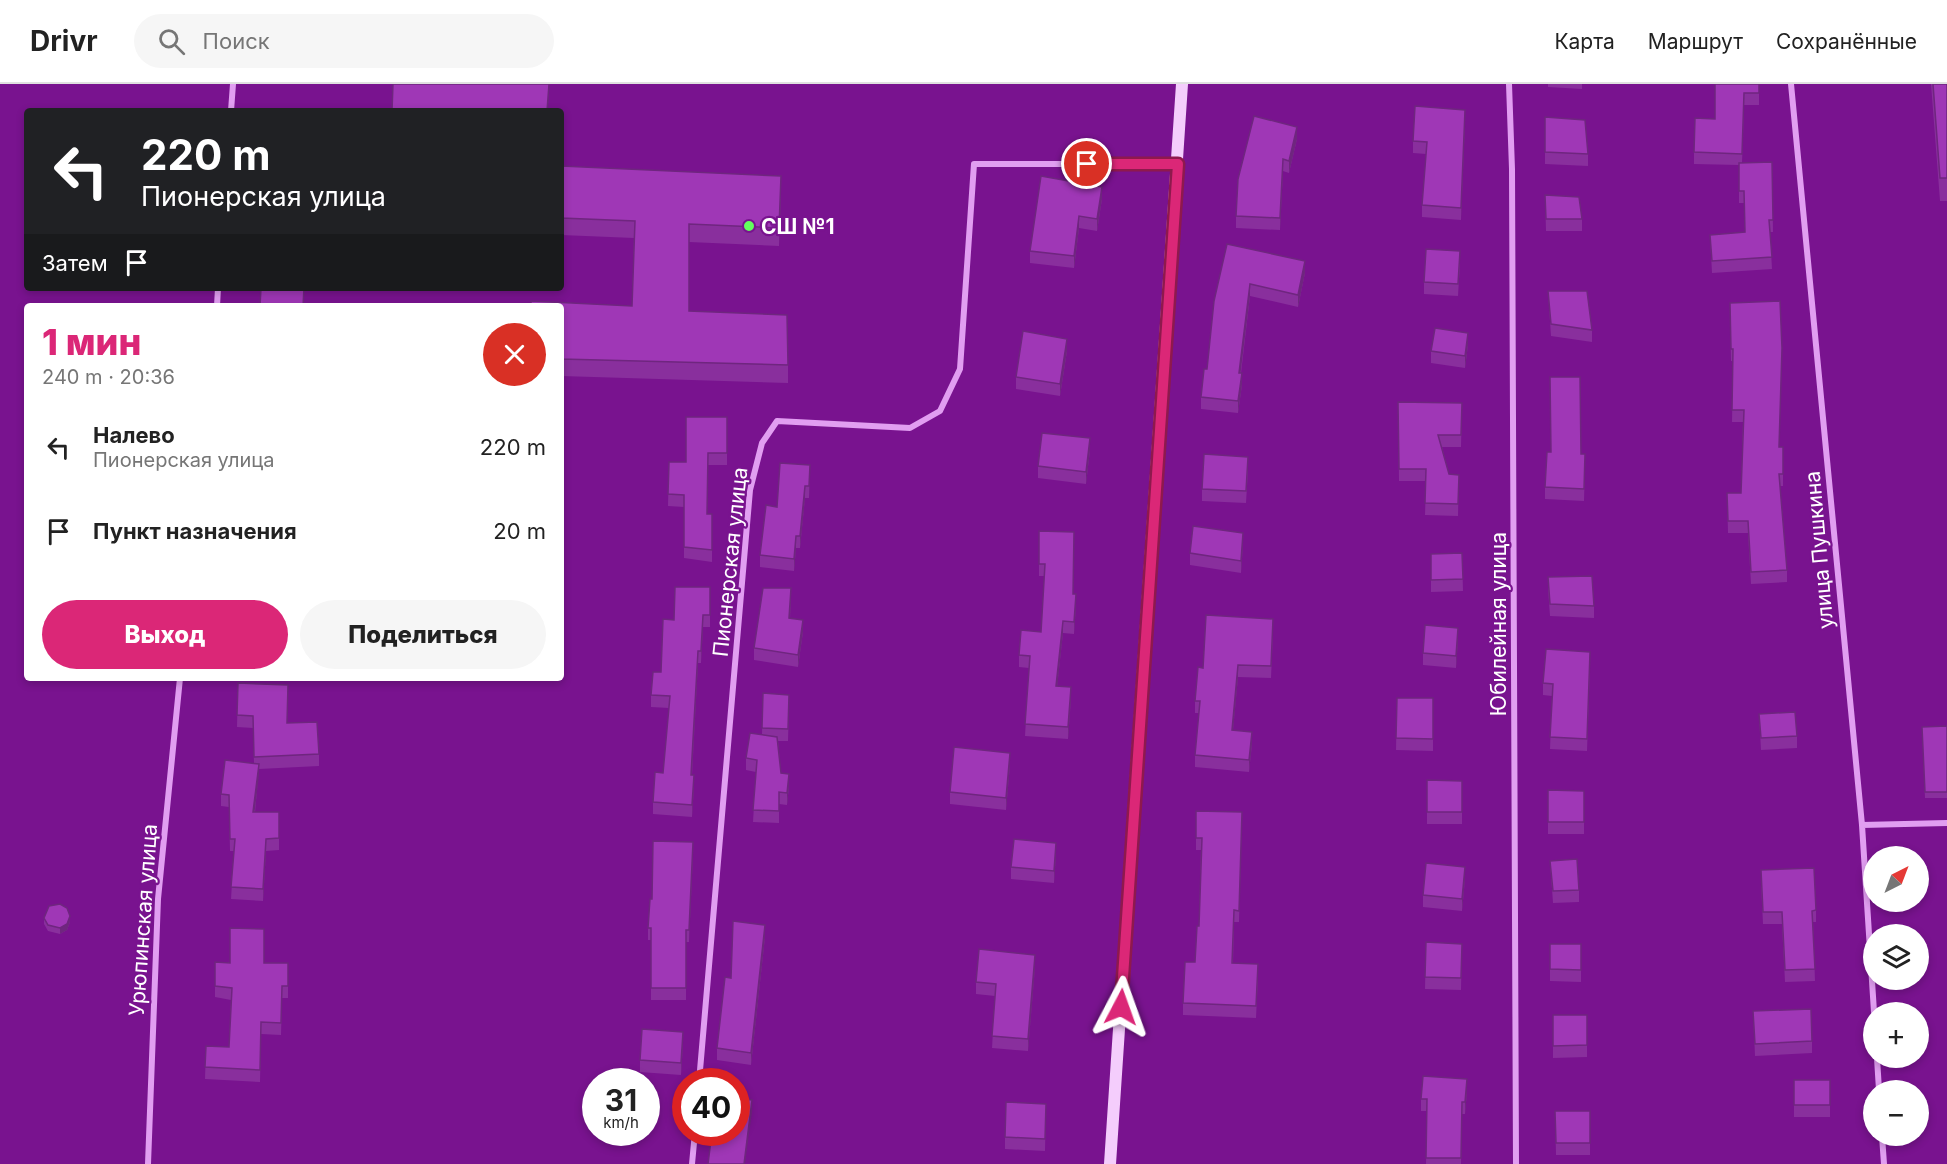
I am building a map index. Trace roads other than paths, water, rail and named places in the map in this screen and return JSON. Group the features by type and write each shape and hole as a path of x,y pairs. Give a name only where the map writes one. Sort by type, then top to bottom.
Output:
{"street":[{"path":"231,108 233,84"},
{"path":"1110,1164 1182,84"},
{"name":"Юбилейная улица","path":"1509,84 1512,169 1516,1164"},
{"name":"улица Пушкина","path":"1791,84 1862,825 1873,1002"},
{"name":"Пионерская улица","path":"700,1068 750,490 762,443 777,421 910,428 940,411 960,369 974,164 1178,164"},
{"name":"Урюпинская улица","path":"148,1164 158,898 180,681"},
{"path":"1862,825 1947,823"},
{"path":"692,1164 694,1146"},
{"path":"1883,1146 1884,1164"}],"place":[{"name":"СШ №1","path":"749,226"}]}
